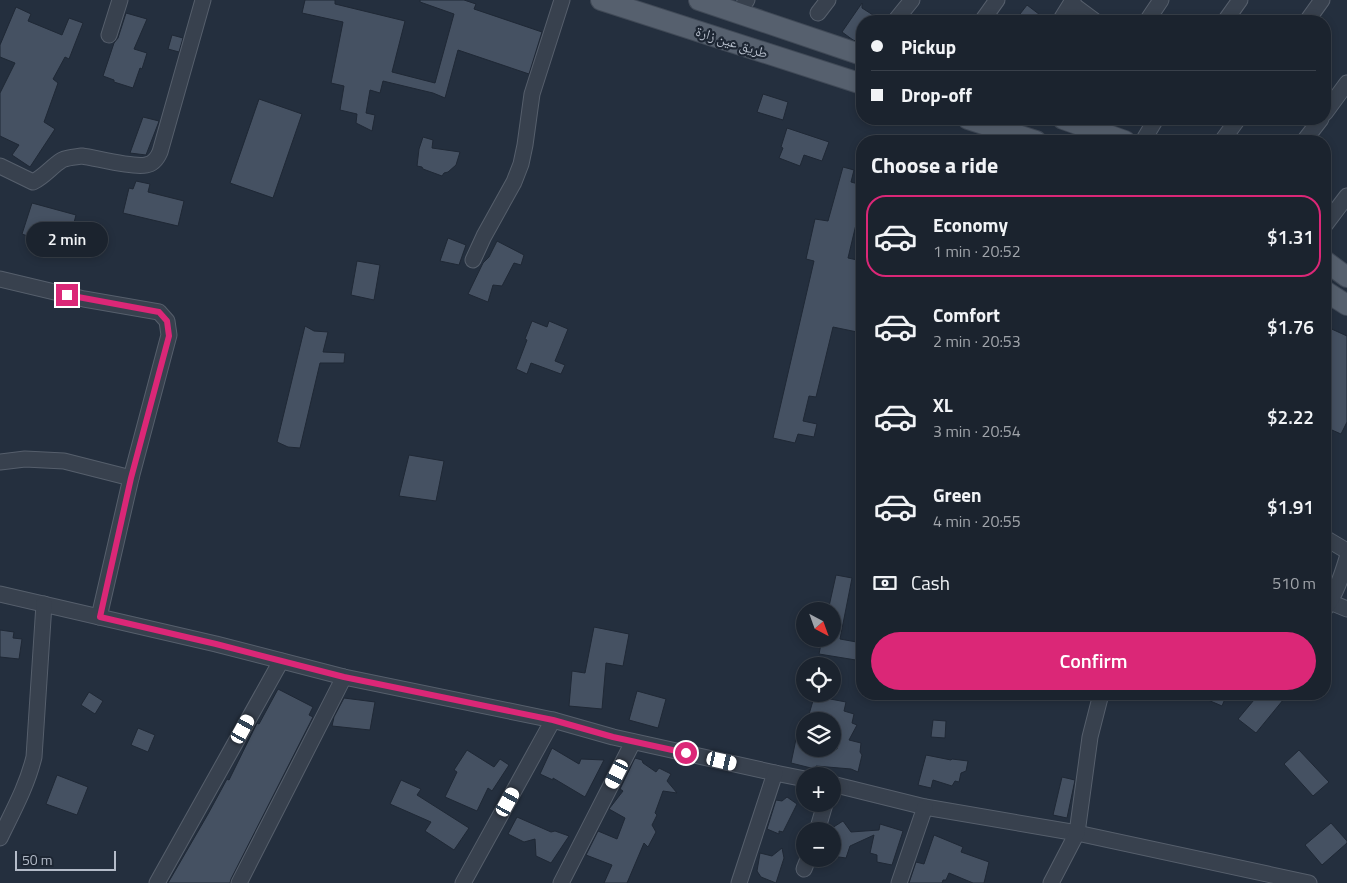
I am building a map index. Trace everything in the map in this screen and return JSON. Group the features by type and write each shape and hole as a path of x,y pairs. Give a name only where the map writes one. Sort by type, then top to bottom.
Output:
{"main road":[{"name":"طريق عين زارة","path":"601,0 856,82"},
{"name":"طريق عين زارة","path":"699,0 742,6 856,53"},
{"path":"987,125 1017,135"},
{"path":"1080,125 1108,135"},
{"path":"1331,265 1347,277"},
{"path":"1331,295 1347,305"}],"street":[{"path":"110,35 120,0"},
{"path":"0,166 33,182 42,178 63,160 74,157 82,156 136,165 146,165 158,158 203,0"},
{"path":"473,260 514,182 521,164 532,94 562,0"},
{"path":"818,14 828,0"},
{"path":"900,15 912,0"},
{"path":"986,15 996,0"},
{"path":"1151,15 1161,0"},
{"path":"1229,15 1240,0"},
{"path":"1311,15 1322,0"},
{"path":"1064,15 1073,2 1088,15"},
{"path":"1331,105 1347,83"},
{"path":"1331,217 1347,196"},
{"path":"0,279 84,299 159,312 167,321 169,336 131,478 100,617"},
{"path":"0,462 25,459 64,461 131,478"},
{"path":"1331,542 1347,551"},
{"path":"1331,600 1342,576 1347,558"},
{"path":"0,594 216,644 344,677 553,720 633,742 796,776"},
{"path":"0,838 30,775 34,757 44,604"},
{"path":"1331,607 1347,610"},
{"path":"157,883 281,661"},
{"path":"240,883 344,677"},
{"path":"1051,883 1076,833 1090,737 1099,700"},
{"path":"463,883 553,720"},
{"path":"561,883 633,742"},
{"path":"739,883 775,773"},
{"path":"841,786 925,806 1076,833 1309,883"},
{"path":"899,883 925,806"}],"building":[{"path":"305,0 335,0 335,4 405,21 392,72 435,83 454,14 420,2 420,0 464,0 476,4 474,9 542,32 529,74 458,50 445,98 433,93 383,81 380,93 370,90 366,113 375,115 372,131 356,123 357,114 340,110 344,86 331,83 343,22 302,13"},
{"path":"862,3 862,8 873,15 856,15 856,41 842,32"},
{"path":"1027,5 1040,15 1022,15 1020,14"},
{"path":"16,7 31,14 28,21 62,35 69,18 83,23 69,59 65,57 53,79 58,83 44,122 55,129 30,167 12,155 19,145 0,136 0,93 15,63 0,57 0,45"},
{"path":"126,13 147,19 134,49 147,53 133,88 103,76"},
{"path":"172,35 183,38 179,52 168,49"},
{"path":"763,94 788,102 783,120 757,112"},
{"path":"259,99 302,114 273,198 230,183"},
{"path":"143,117 159,121 146,155 130,153"},
{"path":"787,128 829,142 822,161 804,155 800,166 779,158"},
{"path":"423,137 433,140 432,148 460,152 456,165 442,176 417,166"},
{"path":"843,167 854,170 851,182 856,183 856,225 848,258 856,260 856,332 833,327 816,397 809,396 803,421 817,424 814,437 798,434 795,443 773,438 814,261 806,259 815,219 828,221"},
{"path":"136,181 150,184 148,192 184,201 178,226 123,213 129,188 133,189"},
{"path":"32,203 76,215 67,249 33,240 33,238 22,234"},
{"path":"448,238 466,245 459,265 440,261"},
{"path":"497,241 524,255 521,265 514,263 502,286 493,285 488,302 468,294 483,263 489,257"},
{"path":"357,261 380,265 374,300 351,295"},
{"path":"532,321 547,327 549,321 568,329 555,361 565,365 561,374 531,363 527,374 516,369"},
{"path":"305,326 314,331 328,332 323,352 345,353 344,363 320,363 300,448 288,447 277,442"},
{"path":"1331,329 1347,336 1347,422 1341,434 1331,430"},
{"path":"409,455 444,461 436,501 399,496"},
{"path":"836,575 852,578 841,634 841,602 830,602"},
{"path":"594,627 629,634 623,666 606,663 602,709 569,706 572,671 585,673"},
{"path":"0,630 14,632 13,638 22,639 19,659 0,657"},
{"path":"841,639 856,642 856,660 819,654 820,648 841,648"},
{"path":"278,689 313,707 309,715 313,717 230,883 168,883 227,779 229,780 257,723 259,724"},
{"path":"637,691 666,699 658,728 629,720"},
{"path":"89,692 103,701 95,714 81,705"},
{"path":"344,698 375,702 370,730 332,726 334,717"},
{"path":"1208,700 1224,700 1222,706"},
{"path":"1254,700 1283,700 1256,733 1238,719"},
{"path":"813,702 846,702 844,711 854,714 852,723 857,725 849,740 861,743 860,752 862,755 858,772 841,767 807,767 791,763 796,739 796,757 841,757 841,712 810,712"},
{"path":"933,720 946,721 945,738 931,737"},
{"path":"138,728 155,735 148,752 131,745"},
{"path":"552,748 579,764 581,759 604,760 585,797 553,778 553,780 540,774"},
{"path":"467,750 494,767 500,759 509,765 492,791 488,788 477,811 445,797 457,772 454,770"},
{"path":"1299,750 1329,782 1313,796 1284,764"},
{"path":"926,755 968,761 966,771 961,773 959,782 955,781 952,786 933,780 931,788 918,785"},
{"path":"635,758 642,760 643,763 656,772 659,768 671,774 667,781 677,793 663,791 655,813 657,815 652,825 656,832 648,847 644,843 627,883 604,883 612,865 586,855 598,831 617,839 625,818 609,809 623,791 620,789"},
{"path":"57,775 88,787 77,815 46,804"},
{"path":"1062,777 1075,780 1067,818 1053,815"},
{"path":"401,780 421,789 417,795 469,828 454,850 425,831 431,822 390,804"},
{"path":"787,797 796,803 796,806 783,832 779,831 779,834 767,829 776,800 782,801"},
{"path":"517,817 551,832 555,831 569,836 551,863 536,856 535,839 524,842 508,834"},
{"path":"843,821 851,832 879,830 880,824 903,831 892,865 877,862 877,855 870,853 874,835 850,846 846,858 841,857 841,822"},
{"path":"1331,823 1347,843 1322,865 1305,845"},
{"path":"934,835 963,847 961,852 989,862 984,883 973,883 949,873 946,880 943,880 942,883 909,883 916,862 924,864"},
{"path":"782,848 784,858 776,883 761,877 757,871 760,853 772,856"}],"route":[{"path":"67,295 159,312 167,321 169,336 131,478 100,617 344,677 553,720 613,737 686,753"}]}
